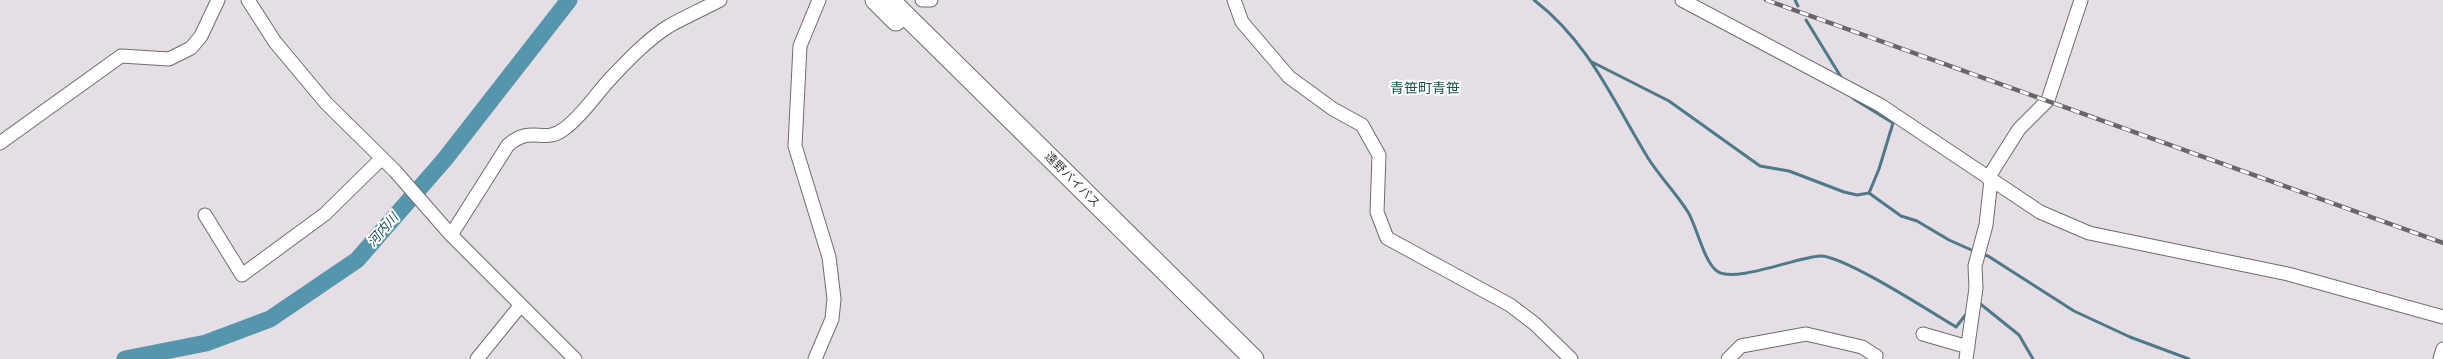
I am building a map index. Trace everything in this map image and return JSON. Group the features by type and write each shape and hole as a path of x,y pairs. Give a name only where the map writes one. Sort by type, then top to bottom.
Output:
{"highway":[{"name":"遠野バイパス","path":"875,0 1200,314 1254,359"},
{"name":"遠野バイパス","path":"890,0 1200,314 1238,359"}],"street":[{"path":"0,144 121,56 169,59 191,48 201,36 218,0"},
{"path":"248,0 275,42 326,103 395,171 448,231 520,306 575,359"},
{"path":"448,231 508,145 518,137 527,134 552,136 565,129 612,76 650,40 668,27 720,0"},
{"path":"815,359 832,319 833,292 828,257 795,146 800,46 819,0"},
{"path":"922,0 931,0"},
{"path":"1234,0 1242,22 1289,77 1332,110 1362,125 1379,155 1377,212 1387,238 1510,305 1535,324 1571,359"},
{"path":"1682,0 1880,105 2040,212 2089,233 2288,274 2443,317"},
{"path":"1923,334 1967,353 1975,295 1978,253 1986,225 1989,179 2019,129 2048,100 2081,0"},
{"path":"205,215 242,275 325,214 382,158"},
{"path":"477,359 520,306"},
{"path":"1728,359 1741,346 1806,334 1862,347 1876,356 1875,359"},
{"path":"2440,359 2443,349"}],"waterway":[{"name":"河内川","path":"125,359 206,343 270,319 357,260 445,159 569,0"},
{"path":"1534,0 1570,34 1585,53 1611,94 1648,158 1688,212 1704,252 1712,266 1717,271 1725,274 1751,272 1810,257 1820,256 1831,258 1867,274 1956,327 1967,313"},
{"path":"1795,0 1798,6"},
{"path":"1806,20 1841,77"},
{"path":"1592,62 1669,101 1760,166 1789,171 1844,192 1857,195 1869,193 1901,216 1917,221 1949,240 1976,252"},
{"path":"1854,99 1893,123 1879,169 1869,193"},
{"path":"1981,254 1988,256 2074,311 2130,337 2189,359"},
{"path":"1978,302 2019,335 2033,359"}],"railway":[{"path":"1766,0 2443,243"}],"district":[{"name":"青笹町青笹","path":"1425,89"}]}
